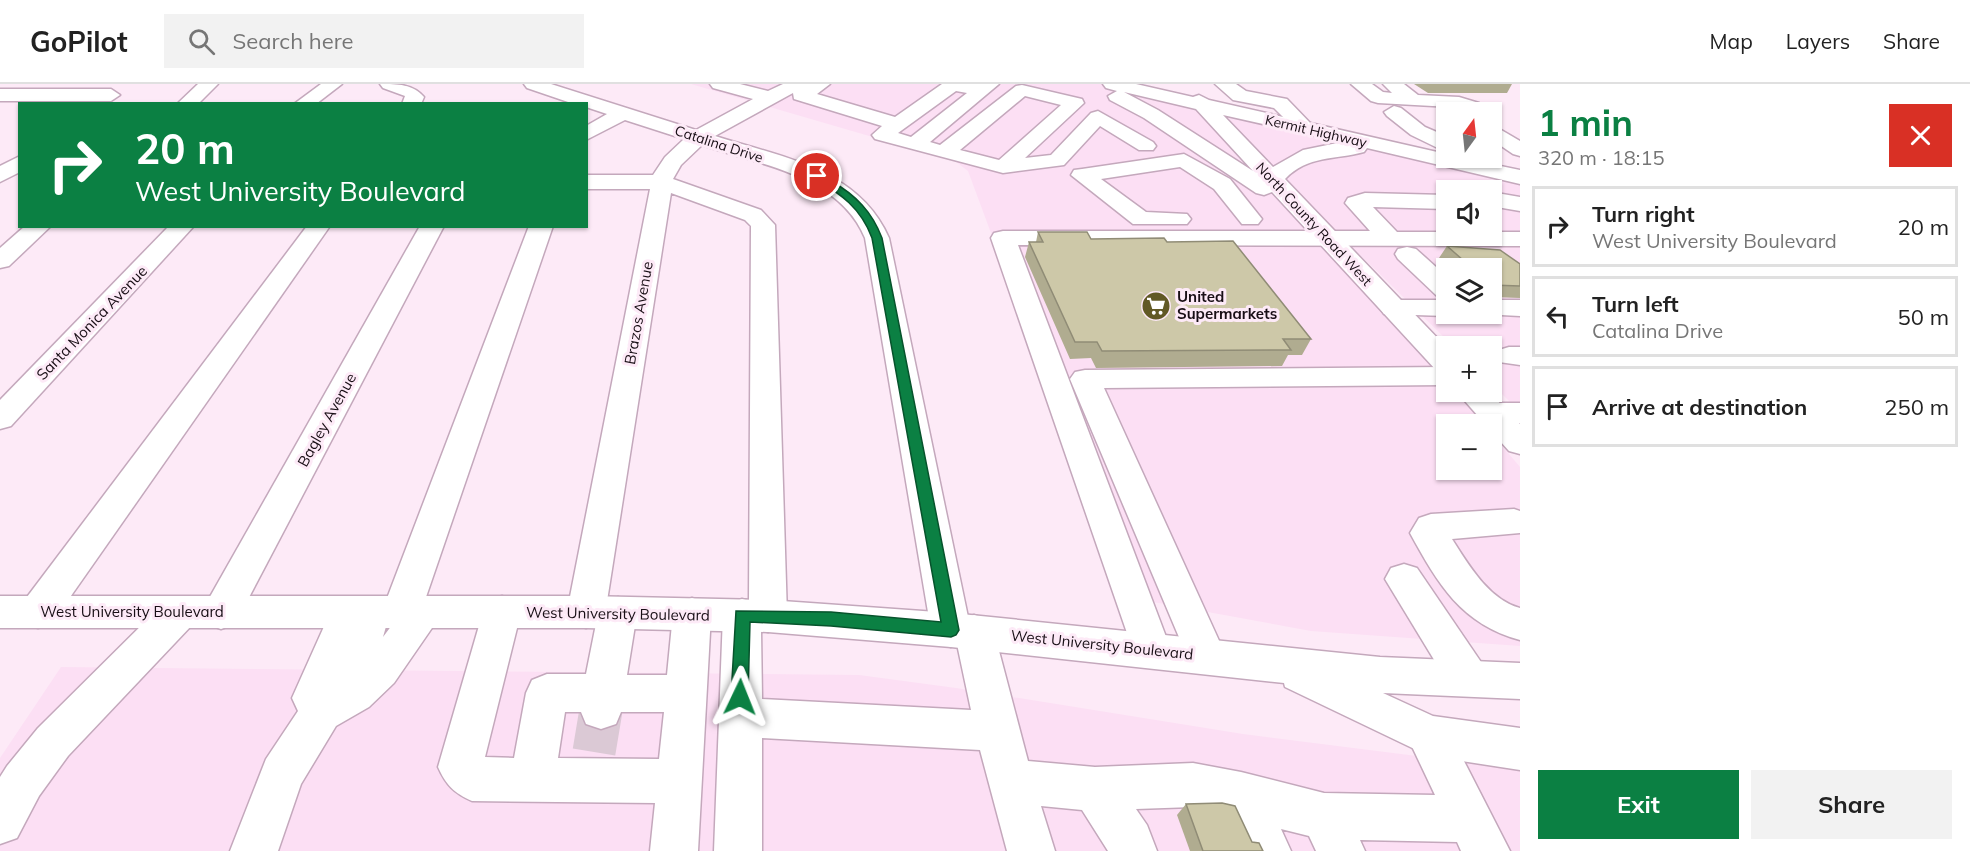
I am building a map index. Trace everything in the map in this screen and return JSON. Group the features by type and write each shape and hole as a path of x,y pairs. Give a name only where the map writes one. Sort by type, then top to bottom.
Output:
{"street":[{"path":"188,102 209,84"},
{"path":"306,102 333,84"},
{"path":"389,84 411,92 415,97 412,102"},
{"name":"Catalina Drive","path":"533,84 700,137 824,180 859,206 871,221 877,238 963,631 998,731 1031,851"},
{"path":"719,84 762,95"},
{"path":"1091,84 1151,114 1320,231"},
{"name":"Kermit Highway","path":"1112,84 1390,147 1436,145"},
{"name":"North County Road West","path":"1182,84 1436,354"},
{"path":"1224,84 1240,96 1280,103 1305,128"},
{"path":"1360,84 1378,98 1455,102"},
{"path":"1392,84 1413,100"},
{"path":"944,152 1022,90 1075,103 1146,146 1057,161 1003,167 944,152 882,135 952,85 986,87"},
{"path":"809,87 914,112"},
{"path":"809,87 898,124"},
{"name":"Brazos Avenue","path":"602,701 602,612 662,182 669,164 679,152 762,95 809,87"},
{"path":"915,144 986,87"},
{"path":"0,94 111,94"},
{"path":"0,108 23,94"},
{"path":"1003,167 1075,103"},
{"path":"1436,112 1394,112 1418,131 1436,141"},
{"path":"588,133 624,113"},
{"path":"1057,161 1098,117"},
{"path":"1502,135 1520,150"},
{"path":"1272,180 1295,159 1338,148 1390,147"},
{"path":"1250,219 1222,184 1184,160 1082,175 1141,219 1250,219 1398,246 1519,238"},
{"name":"Kermit Highway","path":"1498,168 1520,177"},
{"path":"588,182 662,182 753,215 762,225 755,616 739,717 738,851"},
{"path":"1436,202 1365,200 1356,203 1436,281"},
{"path":"1502,202 1520,204"},
{"path":"0,261 38,228"},
{"name":"Santa Monica Avenue","path":"0,419 181,228"},
{"path":"19,612 317,228"},
{"name":"Bagley Avenue","path":"221,613 431,228"},
{"path":"254,851 282,774 330,708 387,612 540,228"},
{"path":"1151,650 1003,238 1320,231"},
{"path":"1393,308 1436,308"},
{"path":"1206,656 1085,379 1436,363"},
{"path":"1494,406 1520,443"},
{"path":"1518,519 1431,527 1428,533 1482,606 1508,622 1520,624"},
{"path":"1404,579 1468,678"},
{"name":"West University Boulevard","path":"19,612 602,612 755,616 963,631 1380,675 1520,681"},
{"path":"330,708 379,675 387,612"},
{"path":"502,612 460,766 471,779 532,780 592,766 680,781"},
{"path":"0,820 23,781 53,742 179,613"},
{"path":"674,851 692,614"},
{"path":"1279,664 1429,736 1520,748"},
{"path":"532,780 547,693 602,701 686,694"},
{"path":"739,717 998,731"},
{"path":"1013,782 1095,789 1193,785 1255,798 1332,833 1477,835 1429,736"},
{"path":"1095,789 1130,842 1132,851"},
{"path":"1255,798 1267,851"},
{"path":"1255,798 1290,851"}],"shaded area":[{"path":"691,84 1117,84 1436,158 1436,168 1481,168 1520,177 1520,412 1502,394 1502,336 1443,336 1216,113 1436,369 1436,402 1464,402 1475,414 1436,414 1436,480 1502,480 1502,446 1520,467 1520,646 1311,631 1126,597 968,171 955,161"},
{"path":"61,667 859,675 956,688 1243,734 1520,769 1520,851 0,851 0,758"}],"building":[{"name":"United Supermarkets","path":"1038,232 1087,232 1091,239 1164,238 1167,242 1233,241 1311,339 1283,339 1291,350 1102,351 1097,342 1075,342 1029,242 1043,242"},
{"path":"1447,246 1500,250 1520,264 1520,286 1502,285 1502,258 1461,258"},
{"path":"1222,803 1235,806 1252,842 1259,843 1263,851 1203,851 1186,804"}],"tunnel":[{"path":"594,752 601,710"}],"place":[{"name":"United Supermarkets","path":"1156,306"}],"route":[{"path":"740,697 742,615 831,619 951,630 877,238 871,221 859,206 843,192 817,176"}]}
